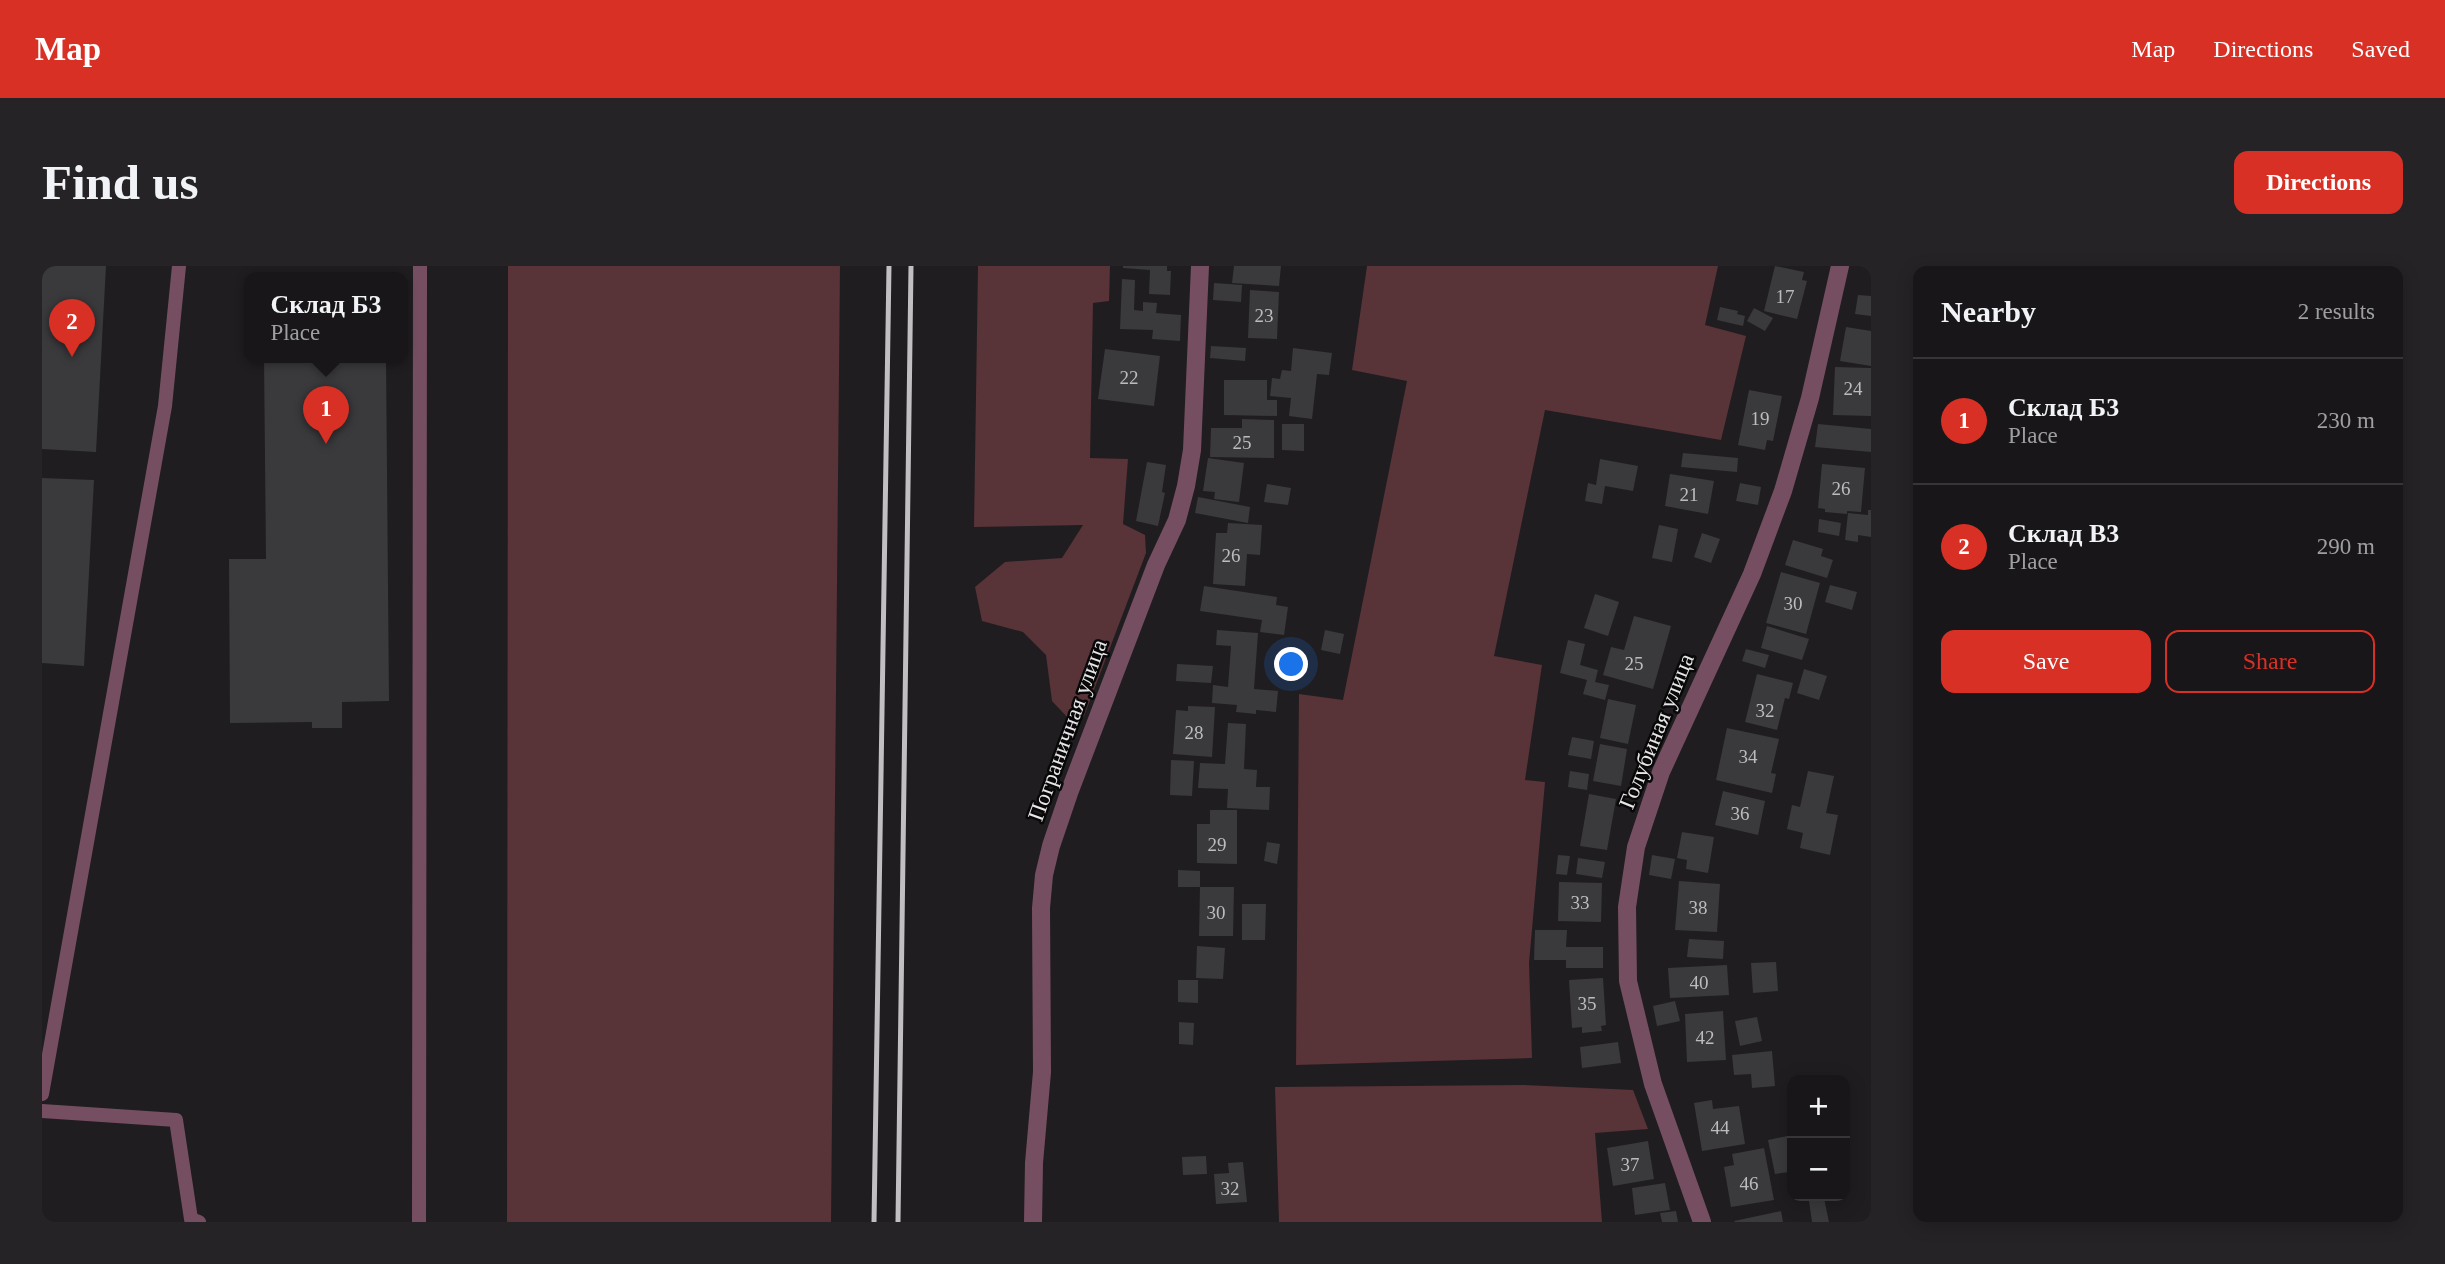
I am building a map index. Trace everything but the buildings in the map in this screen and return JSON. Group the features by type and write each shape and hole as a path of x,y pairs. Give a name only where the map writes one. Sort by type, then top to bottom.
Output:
{"street":[{"name":"Пограничная улица","path":"1033,1222 1034,1163 1042,1072 1041,908 1044,875 1069,793 1156,565 1177,520 1186,486 1192,450 1200,266"},
{"name":"Голубиная улица","path":"1702,1222 1653,1084 1631,994 1628,981 1627,907 1636,847 1661,772 1752,574 1783,491 1810,398 1840,266"}],"lane":[{"path":"42,1094 165,406 179,266"},
{"path":"418,1222 420,266"},
{"path":"42,1111 176,1119 191,1219 199,1222"}],"shaded area":[{"path":"508,266 840,266 831,1222 507,1222"},
{"path":"978,266 1110,266 1109,301 1093,303 1090,458 1128,459 1123,524 1145,535 1146,553 1084,716 1068,718 1052,701 1046,655 1023,632 982,621 975,587 1005,562 1062,558 1083,525 974,527"},
{"path":"1367,266 1718,266 1705,325 1746,336 1721,440 1545,410 1494,656 1542,665 1525,780 1545,782 1529,963 1532,1058 1296,1065 1299,694 1343,700 1407,381 1352,370"},
{"path":"1524,1085 1633,1090 1648,1129 1595,1133 1602,1222 1279,1222 1275,1087"}],"railway":[{"path":"874,1222 889,266"},
{"path":"898,1222 911,266"}],"place":[{"name":"Склад В3","path":"72,357"},
{"name":"Склад Б3","path":"326,444"}]}
